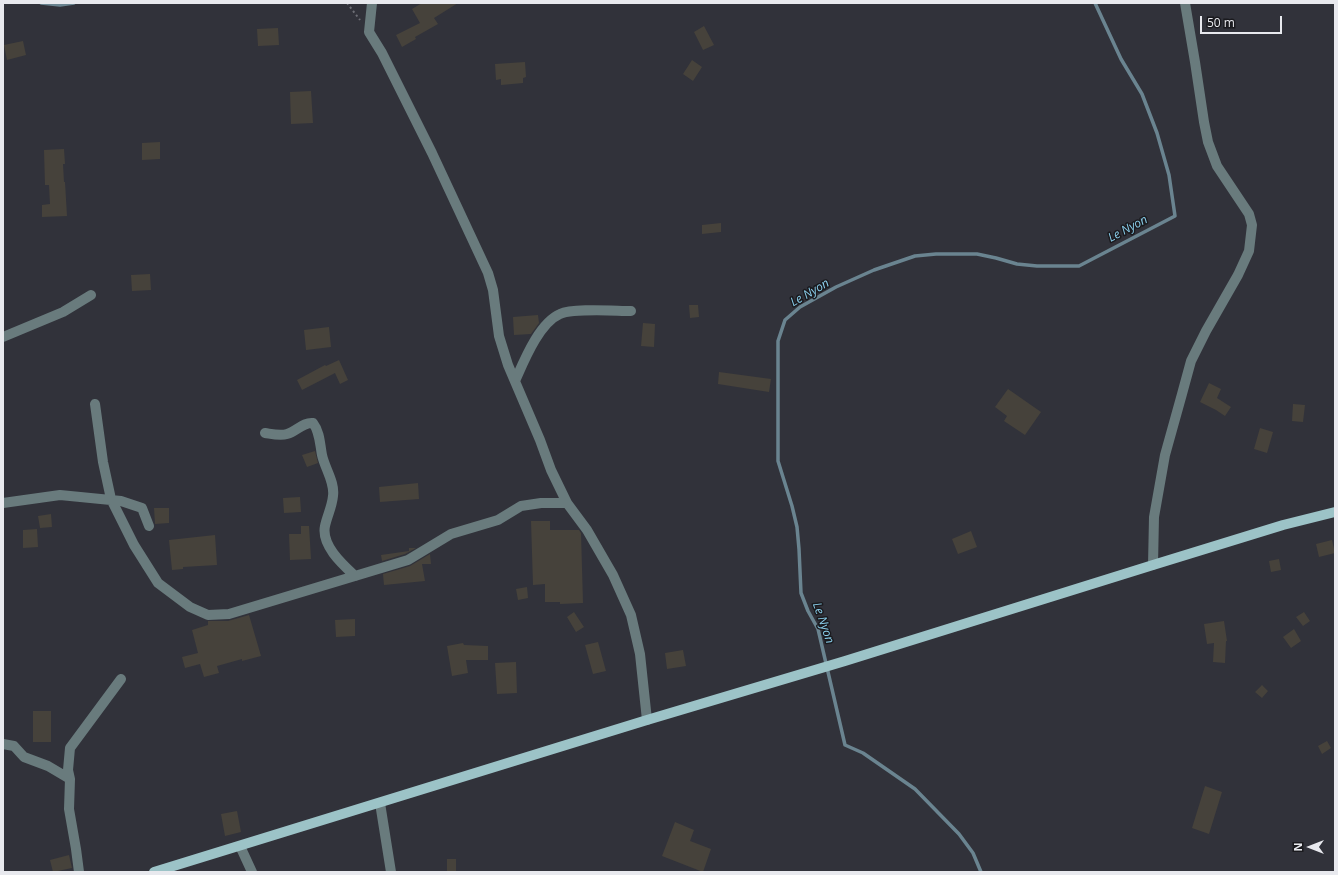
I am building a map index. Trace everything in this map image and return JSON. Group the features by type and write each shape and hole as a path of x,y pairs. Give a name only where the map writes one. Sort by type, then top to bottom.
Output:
{"main road":[{"path":"154,872 647,720 845,661 1283,525 1335,512"}],"street":[{"path":"372,3 369,32 385,60 429,147 485,266 493,290 499,336 508,365 551,470 567,503 587,530 613,574 631,615 640,654 647,720"},
{"path":"1152,565 1154,517 1165,455 1191,361 1206,331 1238,275 1249,251 1252,230 1252,225 1248,214 1217,166 1208,142 1185,3"},
{"path":"3,337 63,312 91,295"},
{"path":"515,381 526,355 548,321 561,313 579,311 631,310"},
{"path":"95,404 102,462 111,499 134,545 158,583 190,607 208,614 229,614 408,560 451,534 498,520 521,506 541,503 567,503"},
{"path":"265,433 281,435 288,434 308,423 313,423 317,428 322,457 332,483 334,496 324,527 326,540 332,552 341,564 355,576"},
{"path":"3,503 60,495 121,500 142,508 149,526"},
{"path":"78,872 76,849 69,809 70,779 68,770 70,748 122,679"},
{"path":"3,744 14,746 24,757 48,766 70,779"},
{"path":"380,803 391,872"},
{"path":"240,846 252,872"}],"path":[{"path":"348,3 369,32"}],"building":[{"path":"422,3 458,3 434,18 438,24 415,37 416,39 402,47 396,35 420,23 412,9"},
{"path":"704,26 714,45 703,50 694,32"},
{"path":"278,28 279,45 258,46 257,29"},
{"path":"23,41 26,55 7,60 4,45"},
{"path":"692,60 702,67 693,81 683,74"},
{"path":"525,62 526,77 523,78 523,83 501,85 501,79 496,80 495,64"},
{"path":"311,91 313,123 291,124 290,92"},
{"path":"160,142 160,159 142,160 142,143"},
{"path":"64,149 65,164 63,164 67,216 42,217 42,205 50,204 49,185 45,185 44,150"},
{"path":"721,223 721,232 702,234 702,225"},
{"path":"150,274 151,290 132,291 131,275"},
{"path":"689,305 698,305 699,317 690,318"},
{"path":"538,315 539,323 531,334 514,335 513,317"},
{"path":"643,323 655,324 654,347 641,346"},
{"path":"329,327 331,347 306,350 304,330"},
{"path":"339,360 348,380 340,384 335,373 302,390 297,380 325,365 326,366"},
{"path":"719,372 771,379 769,392 718,384"},
{"path":"1209,383 1221,389 1217,398 1231,407 1225,416 1200,402"},
{"path":"1008,389 1041,412 1025,435 1004,421 1007,416 995,407"},
{"path":"1293,404 1305,405 1303,422 1292,421"},
{"path":"1260,428 1273,432 1267,453 1254,449"},
{"path":"315,451 318,463 307,467 302,455"},
{"path":"418,483 419,499 380,502 379,487"},
{"path":"300,497 301,512 284,513 283,498"},
{"path":"154,508 169,508 169,523 155,524"},
{"path":"51,514 52,527 40,528 38,516"},
{"path":"531,521 550,521 550,530 579,530 581,533 583,603 560,604 560,602 545,602 545,584 533,585"},
{"path":"301,526 309,526 311,559 290,560 289,534 301,534"},
{"path":"37,529 38,547 23,548 23,530"},
{"path":"971,531 977,547 958,554 952,539"},
{"path":"215,535 217,565 183,567 183,569 172,570 169,540"},
{"path":"1332,540 1335,553 1319,557 1316,544"},
{"path":"409,548 416,548 405,554 382,561 381,555 409,551"},
{"path":"430,554 431,564 422,564 425,581 384,585 383,574 410,566"},
{"path":"1279,559 1281,570 1271,572 1269,561"},
{"path":"527,587 528,598 518,600 516,589"},
{"path":"574,612 584,627 576,632 567,617"},
{"path":"1304,612 1310,621 1303,626 1296,617"},
{"path":"249,615 261,656 242,661 242,659 217,666 219,673 204,677 200,664 185,668 182,657 198,653 192,630 208,625 208,621 228,621"},
{"path":"355,619 355,636 336,637 335,620"},
{"path":"1224,621 1227,641 1225,663 1213,662 1214,643 1207,644 1204,624"},
{"path":"1294,629 1301,641 1291,648 1283,637"},
{"path":"598,642 606,671 593,674 585,645"},
{"path":"463,643 464,645 488,646 488,660 466,660 468,673 452,676 447,646"},
{"path":"683,650 686,666 667,669 665,653"},
{"path":"516,662 517,693 497,694 495,663"},
{"path":"1262,685 1268,691 1262,698 1255,692"},
{"path":"33,711 51,711 51,742 33,742"},
{"path":"1327,741 1331,748 1322,754 1318,746"},
{"path":"1205,786 1222,792 1209,834 1192,828"},
{"path":"237,811 241,832 225,836 221,814"},
{"path":"675,822 694,830 690,841 711,849 703,872 662,856"},
{"path":"69,855 72,868 53,872 50,860"},
{"path":"447,859 456,859 456,872 447,872"}],"waterway":[{"path":"41,3 60,5 74,3"},
{"name":"Le Nyon","path":"981,872 973,853 959,834 915,789 863,753 845,745 818,629 808,611 801,593 797,527 778,461 778,341 785,320 800,307 836,287 874,270 915,256 936,254 977,254 1017,264 1037,266 1079,266 1175,216 1169,175 1157,133 1142,94 1121,59 1095,3"}]}
